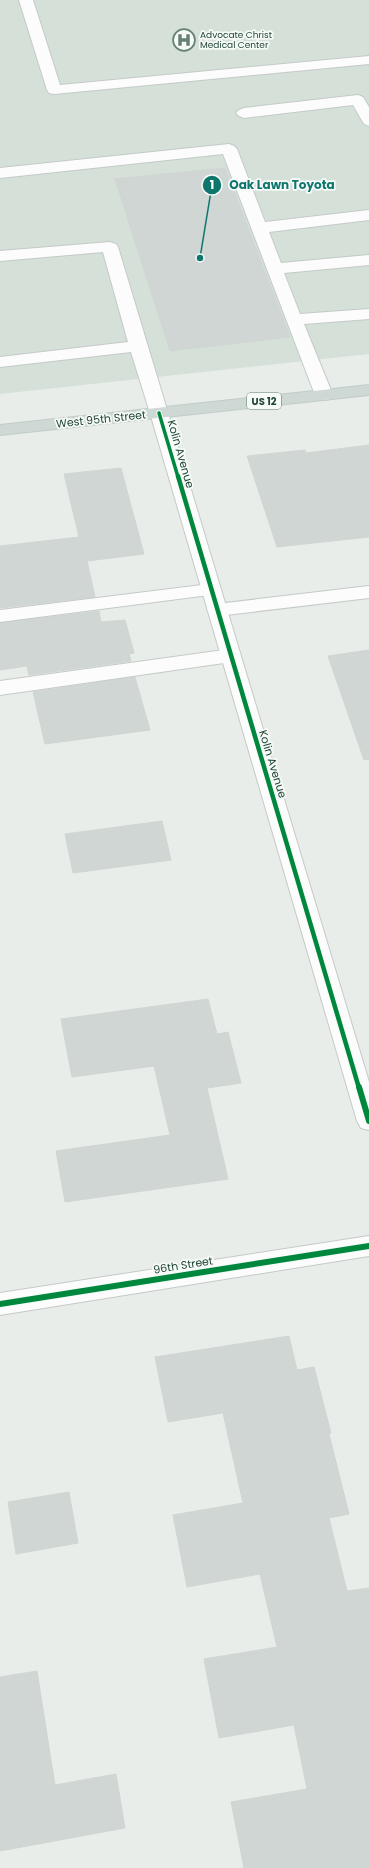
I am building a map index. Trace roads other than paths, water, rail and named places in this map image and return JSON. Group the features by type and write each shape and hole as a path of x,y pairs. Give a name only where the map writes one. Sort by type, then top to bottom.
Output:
{"main road":[{"name":"West 95th Street","path":"0,430 369,390"}],"street":[{"path":"26,0 54,90 369,60"},
{"path":"244,113 358,100 369,121"},
{"path":"0,173 229,149 274,269 324,395"},
{"path":"259,228 369,215"},
{"name":"Kolin Avenue","path":"0,256 110,247 210,590 369,1121"},
{"path":"274,269 369,260"},
{"path":"294,320 369,314"},
{"path":"0,362 138,346"},
{"path":"0,616 210,590"},
{"path":"217,610 369,592"},
{"path":"0,688 231,656"},
{"name":"96th Street","path":"0,1304 369,1246"}],"place":[{"name":"Advocate Christ Medical Center","path":"184,40"},
{"name":"Oak Lawn Toyota","path":"200,258"}]}
